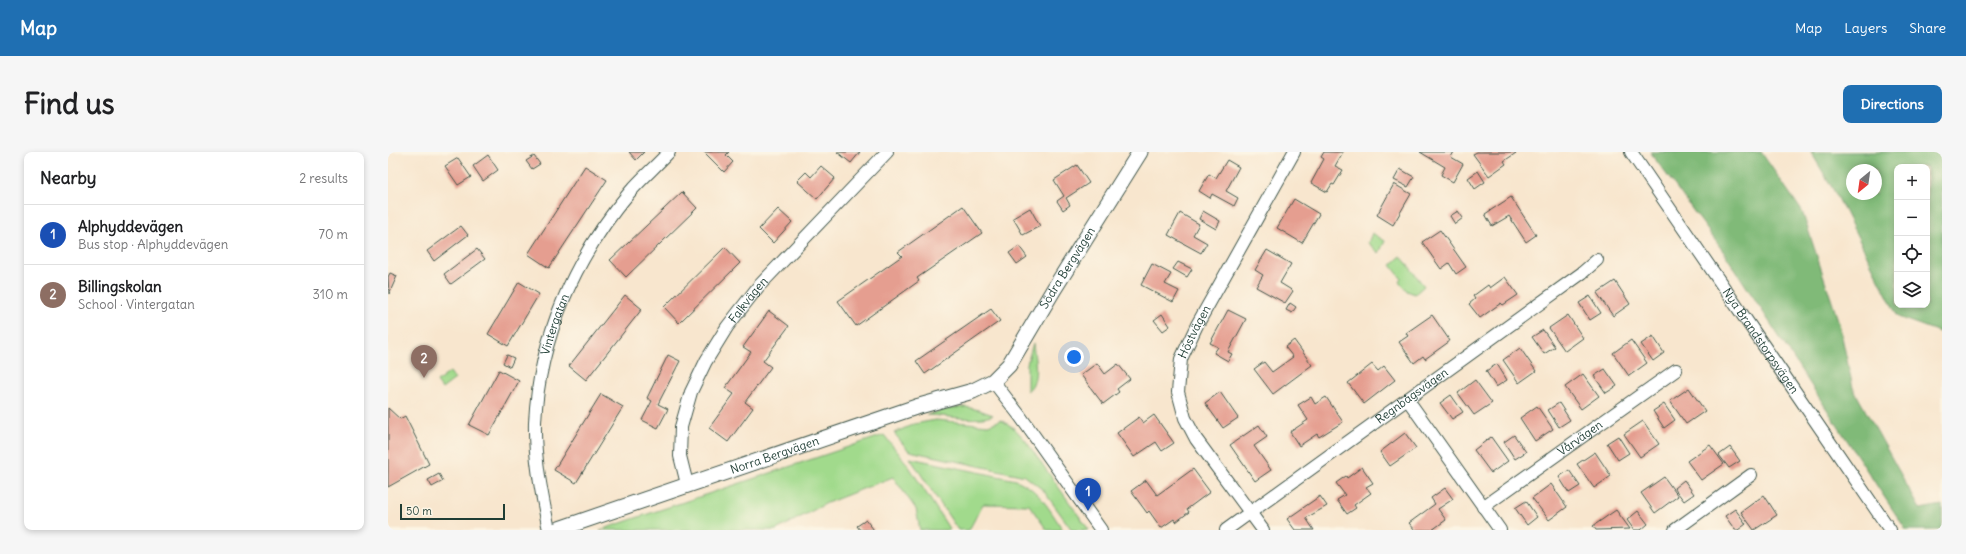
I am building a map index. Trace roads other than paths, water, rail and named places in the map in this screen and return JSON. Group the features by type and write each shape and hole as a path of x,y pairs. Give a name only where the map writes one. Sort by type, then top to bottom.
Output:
{"street":[{"name":"Vintergatan","path":"550,530 541,494 535,423 541,381 555,322 569,284 584,256 629,193 669,152"},
{"name":"Falkvägen","path":"687,484 680,456 681,427 692,392 706,361 727,327 758,287 887,152"},
{"name":"Södra Bergvägen","path":"993,381 1009,365 1050,295 1140,152"},
{"name":"Höstvägen","path":"1262,530 1196,439 1185,418 1178,392 1181,359 1197,324 1294,152"},
{"name":"Nya Brandstorpsvägen","path":"1631,152 1890,530"},
{"name":"Regnbågsvägen","path":"1226,530 1408,400 1582,273 1597,260"},
{"name":"Vårvägen","path":"1483,507 1676,370"},
{"name":"Norra Bergvägen","path":"556,530 916,407 973,391 993,381"},
{"path":"993,381 1020,416 1101,530"},
{"path":"1408,400 1500,530"},
{"path":"1675,530 1751,475"}],"place":[{"name":"Billingskolan","path":"424,378"},
{"name":"Alphyddevägen","path":"1088,511"}]}
